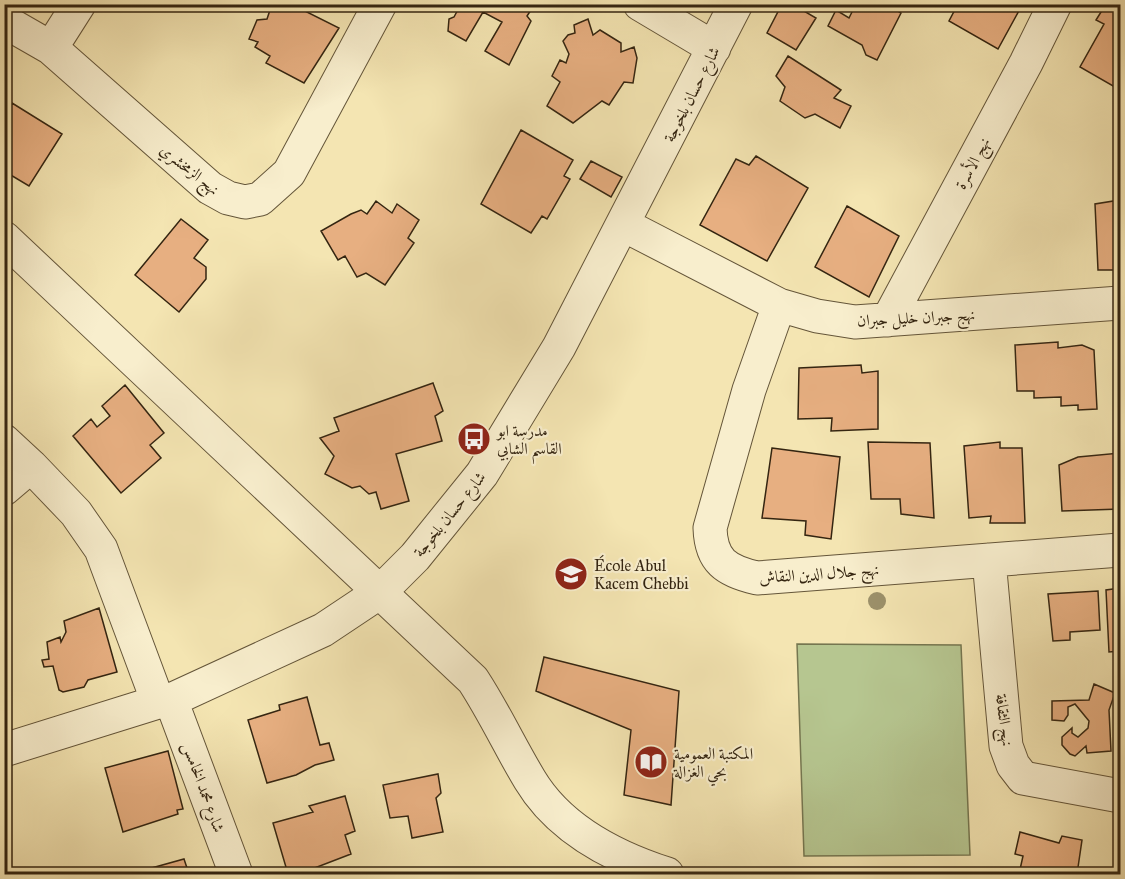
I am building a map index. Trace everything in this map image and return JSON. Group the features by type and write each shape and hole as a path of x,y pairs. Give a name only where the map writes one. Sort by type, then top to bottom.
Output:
{"street":[{"path":"51,48 79,4"},
{"name":"نهج الزمخشري","path":"4,21 51,48 210,188 228,198 245,202 260,199 289,173 380,4"},
{"path":"640,4 714,48"},
{"name":"شارع حسان بلخوجة","path":"4,750 165,701 323,630 380,592 416,558 482,474 559,348 736,4"},
{"name":"نهج الأسرة","path":"888,320 1026,63 1055,4"},
{"name":"نهج جبران خليل جبران","path":"624,225 780,305 817,316 845,321 888,320 1120,303"},
{"path":"4,238 473,680 490,706 531,782 558,815 579,833 609,850 641,866 667,874"},
{"name":"نهج جلال الدين النقاش","path":"780,305 749,390 710,528 710,545 719,561 736,573 757,578 1120,550"},
{"name":"شارع محمد الخامس","path":"4,441 76,513 101,549 236,874"},
{"path":"4,489 31,466"},
{"name":"نهج الثقافة","path":"989,560 1006,746 1013,765 1023,778 1120,796"}],"green space":[{"path":"797,644 961,645 970,855 804,856"}],"building":[{"path":"272,4 291,4 339,28 304,83 266,63 270,56 255,47 258,42 249,39 257,20 267,19"},
{"path":"461,4 522,4 531,10 527,16 531,21 509,65 485,51 502,22 483,12 466,41 448,31 449,19 454,17"},
{"path":"782,4 792,4 816,18 796,50 767,33"},
{"path":"856,4 887,4 901,13 877,60 866,55 862,45 828,26 836,10 849,18"},
{"path":"958,4 1017,4 1021,7 998,49 949,21"},
{"path":"1106,4 1120,4 1120,90 1080,67 1104,24 1096,20"},
{"path":"588,19 593,35 600,30 621,43 621,52 634,47 637,58 633,83 624,82 609,105 602,101 573,123 547,106 560,82 552,76 560,60 566,63 569,54 563,41 568,35 575,33 574,25"},
{"path":"788,56 841,90 834,98 851,106 840,128 815,114 805,118 780,101 785,87 776,76"},
{"path":"12,103 62,134 29,186 4,171 4,115"},
{"path":"521,130 573,160 564,176 570,179 547,219 542,216 531,233 481,204"},
{"path":"756,156 808,188 767,261 700,225 736,159 749,165"},
{"path":"591,161 622,177 611,197 580,179"},
{"path":"1120,200 1120,270 1098,270 1095,204"},
{"path":"376,201 392,213 397,204 419,220 408,238 414,243 385,285 366,273 357,277 345,256 338,260 321,231 361,210 367,214"},
{"path":"847,206 899,236 869,297 815,267"},
{"path":"181,219 208,240 194,258 206,267 206,279 179,312 135,275"},
{"path":"1058,342 1058,348 1082,345 1094,350 1097,409 1078,410 1078,405 1061,406 1061,397 1034,398 1034,391 1017,391 1015,345"},
{"path":"861,365 862,373 878,371 878,429 831,431 832,418 798,419 799,368"},
{"path":"433,383 443,411 435,416 442,441 396,454 409,501 381,509 376,492 369,494 360,486 352,488 325,474 334,456 320,438 339,431 334,418"},
{"path":"125,385 164,433 150,445 161,458 121,493 73,436 91,419 97,427 110,416 102,406"},
{"path":"868,442 930,443 934,518 901,514 900,499 871,499"},
{"path":"1000,442 1000,448 1022,448 1025,523 990,523 991,516 969,518 964,446"},
{"path":"772,448 840,457 831,539 805,535 806,521 762,518"},
{"path":"1120,453 1120,509 1062,511 1059,465 1078,457"},
{"path":"1120,588 1120,651 1109,652 1106,590"},
{"path":"1098,591 1100,630 1070,632 1070,640 1053,641 1048,594"},
{"path":"99,608 117,672 88,680 84,687 63,692 59,690 53,666 44,667 42,660 49,659 47,642 60,637 61,642 66,632 64,621"},
{"name":"المكتبة العمومية بحي الغزالة","path":"544,657 679,691 671,805 624,795 631,730 536,691"},
{"path":"1094,684 1115,693 1109,710 1111,751 1087,753 1086,746 1075,756 1062,745 1062,737 1072,728 1072,733 1078,737 1088,728 1089,721 1075,704 1068,707 1068,715 1064,721 1052,720 1052,701 1089,700"},
{"path":"307,697 320,745 329,743 334,760 315,765 296,775 267,783 248,720 280,710 279,705"},
{"path":"168,751 183,809 177,810 178,814 123,832 105,768"},
{"path":"438,774 441,793 436,798 443,832 412,838 408,816 390,818 383,785"},
{"path":"345,796 355,831 345,835 351,854 299,874 288,874 273,823 313,812 309,806"},
{"path":"1020,832 1059,843 1062,836 1082,840 1077,874 1019,874 1023,856 1015,854"},
{"path":"184,859 189,874 130,874"}],"place":[{"name":"مدرسة ابو القاسم الشابي","path":"474,439"},
{"name":"École Abul Kacem Chebbi","path":"571,574"},
{"name":"المكتبة العمومية بحي الغزالة","path":"651,762"}]}
